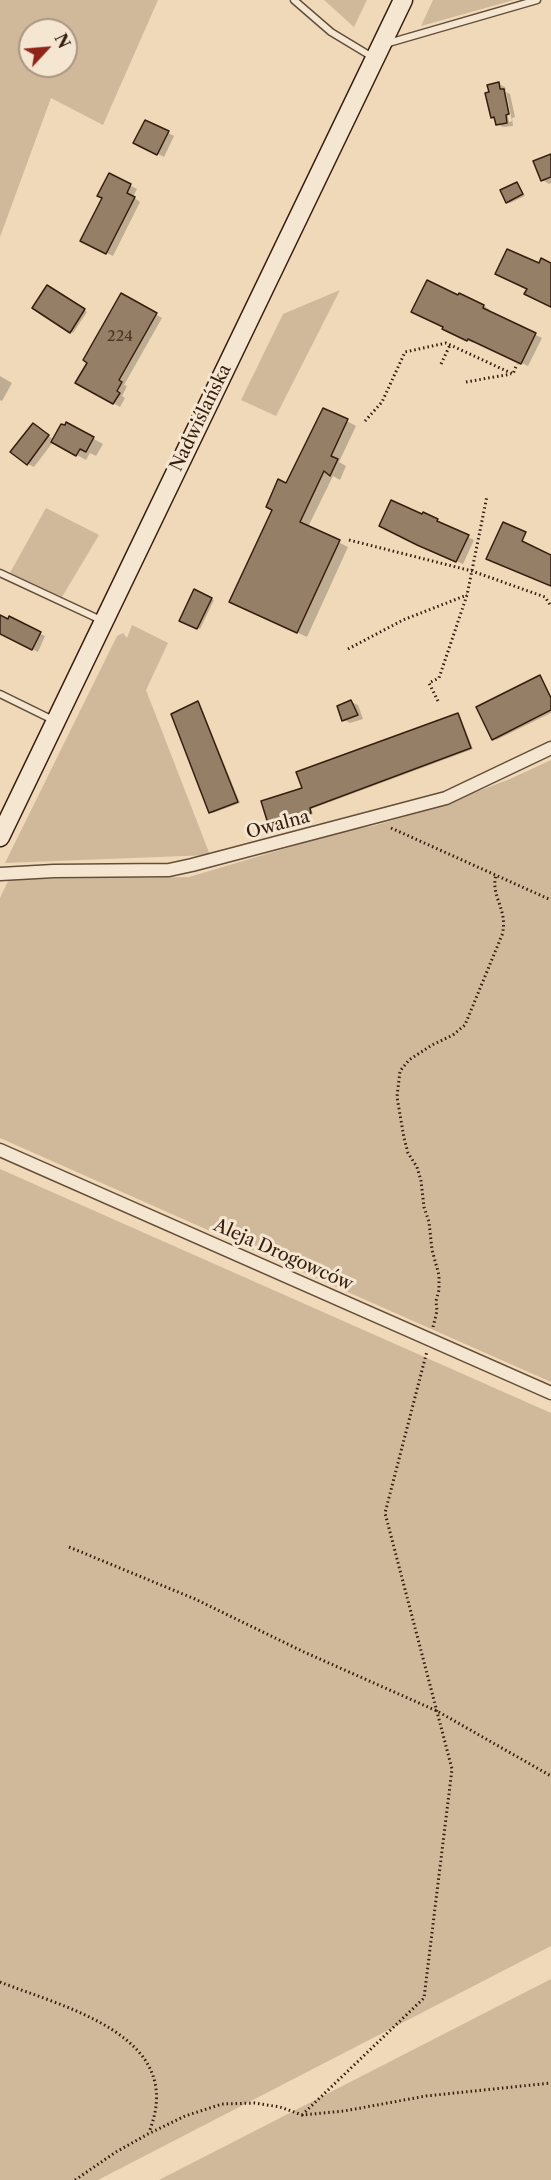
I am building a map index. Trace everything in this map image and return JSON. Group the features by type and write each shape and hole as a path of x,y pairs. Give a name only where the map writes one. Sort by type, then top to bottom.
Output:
{"main road":[{"name":"Nadwiślańska","path":"0,837 403,0"}],"street":[{"name":"Owalna","path":"0,874 54,870 169,870 225,858 446,798 551,748"},
{"name":"Aleja Drogowców","path":"0,1150 551,1393"}],"lane":[{"path":"294,0 331,32 378,52 537,0"},
{"path":"0,573 103,621"},
{"path":"0,694 55,721"}],"path":[{"path":"365,421 381,402 405,352 446,343 513,374"},
{"path":"441,364 450,345"},
{"path":"513,374 517,364"},
{"path":"466,382 513,374"},
{"path":"438,701 429,683 439,678 467,596 487,496"},
{"path":"349,540 472,572 545,597 551,606"},
{"path":"348,649 403,621 467,596"},
{"path":"370,819 551,900"},
{"path":"302,2115 424,1998 452,1768 385,1513 437,1311 439,1275 432,1250 421,1182 417,1167 408,1153 397,1097 400,1071 409,1060 453,1035 465,1025 472,1010 505,923 494,883 496,875"},
{"path":"69,1547 195,1599 304,1652 437,1711 551,1776"},
{"path":"0,1982 106,2024 140,2051 153,2071 157,2086 155,2116 148,2134"},
{"path":"75,2180 116,2152 148,2134 185,2116 222,2104 255,2103 280,2107 302,2115 344,2111 454,2092 504,2090 551,2083"}],"shaded area":[{"path":"0,0 158,0 103,125 51,98 0,237"},
{"path":"324,0 367,0 354,27"},
{"path":"433,0 514,0 421,26"},
{"path":"340,290 276,416 241,400 283,314"},
{"path":"46,508 99,535 62,597 10,573"},
{"path":"132,625 168,643 146,690 210,855 5,863 117,636 123,633 127,638"},
{"path":"551,760 551,1382 0,1138 0,898 9,879 189,877 344,831 373,826 431,809 510,779"},
{"path":"0,1169 551,1413 551,1946 98,2180 0,2180"},
{"path":"551,1979 551,2180 159,2180"}],"building":[{"path":"499,82 500,89 504,89 509,114 506,115 507,123 496,125 494,117 491,118 485,93 489,92 487,85"},
{"path":"145,120 169,131 157,155 133,143"},
{"path":"551,154 551,177 541,181 533,161"},
{"path":"109,173 131,184 127,193 135,197 106,254 80,241 102,198 97,196"},
{"path":"517,182 523,194 506,203 500,190"},
{"path":"507,249 539,263 541,258 551,263 551,307 524,294 527,289 495,274"},
{"path":"427,280 484,305 483,308 536,333 521,364 468,339 467,341 411,312"},
{"path":"47,285 85,309 70,333 32,308"},
{"path":"121,293 157,313 119,380 122,382 117,391 120,393 113,404 75,383 87,363 83,360"},
{"path":"323,408 348,419 331,456 338,459 330,476 324,471 300,522 340,540 297,633 229,602 272,510 266,507 278,479 286,483"},
{"path":"66,422 94,437 86,452 80,449 76,456 51,442 61,424 65,425"},
{"path":"33,423 49,435 27,465 10,452"},
{"path":"391,500 422,514 423,512 469,535 456,562 379,526"},
{"path":"503,522 526,532 522,541 551,555 551,586 486,559"},
{"path":"194,589 212,598 197,629 179,621"},
{"path":"0,615 8,619 9,616 41,632 32,650 0,634"},
{"path":"540,675 551,698 551,710 492,740 476,707"},
{"path":"351,700 358,715 342,721 337,706"},
{"path":"198,701 238,802 209,813 171,714"},
{"path":"458,713 471,748 310,808 311,813 269,827 261,801 302,788 296,772"}]}
